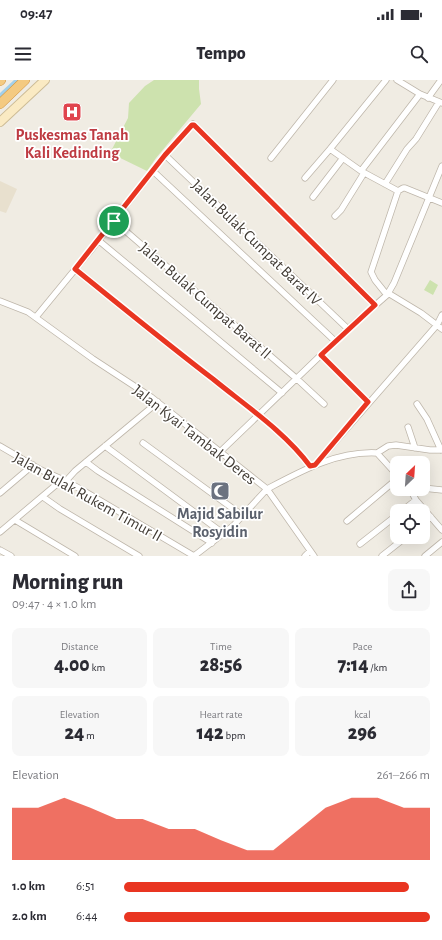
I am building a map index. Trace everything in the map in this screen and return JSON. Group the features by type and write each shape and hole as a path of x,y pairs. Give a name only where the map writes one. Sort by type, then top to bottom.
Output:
{"highway":[{"path":"0,104 15,84 25,80"}],"main road":[{"path":"0,122 45,80"}],"street":[{"path":"272,158 333,80"},
{"path":"305,178 386,80"},
{"path":"385,184 407,149 416,139 440,103 420,94 397,80"},
{"path":"428,98 441,80"},
{"path":"335,216 341,210 363,172 420,94"},
{"path":"36,317 114,221 165,155 192,125 194,125 375,305"},
{"path":"330,149 363,172 398,192"},
{"name":"Jalan Bulak Cumpat Barat IV","path":"165,155 348,329"},
{"path":"313,197 343,158"},
{"path":"221,451 348,329 387,294 394,283 442,166"},
{"path":"153,171 336,341"},
{"path":"442,203 402,188 398,192 371,272 375,280 387,294 421,313 442,329"},
{"name":"Jalan Bulak Cumpat Barat II","path":"114,221 324,404"},
{"path":"98,240 282,393"},
{"path":"75,269 162,340 260,415 312,466 437,325 442,315"},
{"name":"Jalan Kyai Tambak Deres","path":"0,301 28,312 36,317 92,359 158,402 267,489 312,466 364,452 376,453"},
{"path":"321,355 368,402"},
{"path":"0,532 158,402"},
{"path":"390,468 376,453 388,446 392,445 442,450 427,419 417,404"},
{"path":"408,428 415,448"},
{"path":"143,443 243,516"},
{"name":"Jalan Bulak Rukem Timur II","path":"0,446 33,465 65,480 194,556 224,534 243,516 267,489"},
{"path":"105,446 224,534"},
{"path":"0,455 6,450"},
{"path":"86,462 212,543"},
{"path":"0,493 33,465"},
{"path":"347,521 390,485"},
{"path":"267,489 314,556"},
{"path":"430,489 442,490"},
{"path":"414,496 442,530"},
{"path":"43,497 60,509 139,556"},
{"path":"411,504 416,500"},
{"path":"15,520 75,556"},
{"path":"360,544 390,520"},
{"path":"425,556 442,542"},
{"path":"382,556 397,544"},
{"path":"0,550 11,556"},
{"path":"305,556 310,551"}],"shaded area":[{"path":"0,181 17,189 6,213 0,211"}],"green space":[{"path":"154,80 199,80 201,104 147,171 110,153 128,118 129,103 145,86"},
{"path":"430,280 438,285 433,295 424,290"}],"water":[{"path":"14,80 20,80 0,100 0,93"}],"place":[{"name":"Puskesmas Tanah Kali Kedinding","path":"72,112"},
{"name":"Majid Sabilur Rosyidin","path":"220,491"}],"route":[{"path":"193,124 375,305 321,355 368,402 315,465 310,466 302,456 260,415 162,340 75,269 114,221 165,155 193,124"}]}
